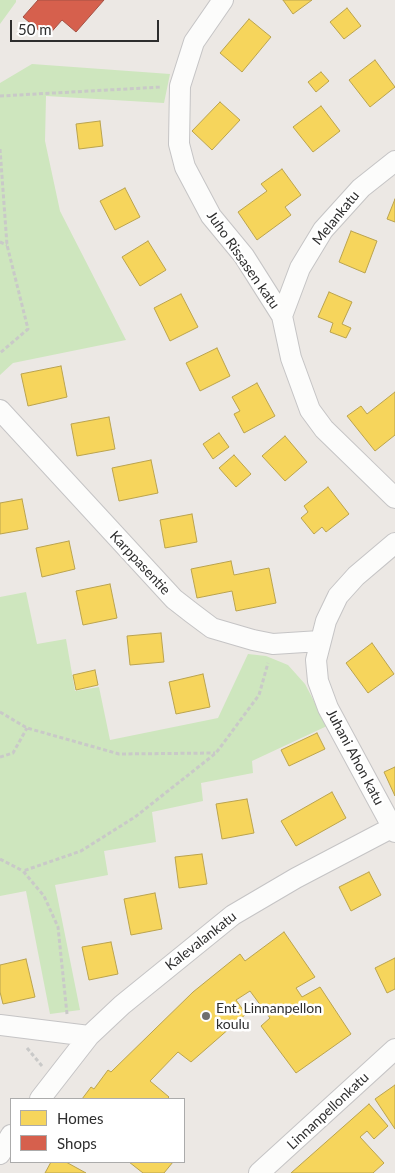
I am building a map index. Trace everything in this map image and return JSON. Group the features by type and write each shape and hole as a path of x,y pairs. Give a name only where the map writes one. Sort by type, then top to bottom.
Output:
{"street":[{"name":"Juho Rissasen katu","path":"224,0 194,42 180,86 179,144 185,167 211,216 244,256 282,316 292,358 310,410 324,429 395,498"},
{"name":"Melankatu","path":"282,316 300,268 323,230 361,188 395,161"},
{"name":"Karppasentie","path":"0,410 174,599 212,628 273,644 320,641"},
{"name":"Juhani Ahon katu","path":"394,828 328,708 318,681 316,660 320,641 338,596 356,576 395,543"},
{"name":"Kalevalankatu","path":"41,1098 55,1080 79,1035 122,1005 233,915 296,878 394,828"},
{"path":"5,1025 79,1035"},
{"name":"Linnanpellonkatu","path":"259,1173 395,1049"},
{"path":"0,1154 10,1137"}],"path":[{"path":"0,96 180,86"},
{"path":"0,149 7,245 28,329 0,353"},
{"path":"0,242 7,245"},
{"path":"23,871 81,851 135,817 216,754 259,695 273,644"},
{"path":"0,712 27,728 119,754 216,754"},
{"path":"0,757 13,753 27,728"},
{"path":"0,859 23,871 44,896 58,927 79,1035"},
{"path":"5,1025 55,1080"}],"green space":[{"path":"0,0 16,0 16,2 0,24"},
{"path":"32,64 170,74 164,103 46,96 45,141 60,211 126,340 13,363 0,375 0,83"},
{"path":"26,592 37,644 66,639 75,691 99,687 110,740 218,718 248,654 266,656 288,665 305,684 327,726 252,761 253,773 201,783 203,801 152,812 156,842 104,851 108,875 55,885 80,1010 50,1014 26,891 0,896 0,597"}],"building: Homes":[{"path":"283,0 312,0 293,14"},
{"path":"347,8 361,26 344,39 330,22"},
{"path":"249,19 271,37 242,72 220,53"},
{"path":"375,60 395,87 370,107 349,80"},
{"path":"321,72 329,81 316,92 308,82"},
{"path":"220,102 240,120 212,150 192,131"},
{"path":"321,106 340,131 313,152 293,127"},
{"path":"100,121 103,146 79,149 76,124"},
{"path":"282,169 301,195 285,207 291,215 257,240 238,212 267,191 261,184"},
{"path":"125,188 140,217 115,230 100,201"},
{"path":"395,199 395,222 387,219"},
{"path":"351,231 377,241 365,273 339,262"},
{"path":"148,241 166,270 140,286 122,257"},
{"path":"329,292 352,302 342,324 351,328 346,338 330,332 333,323 318,317"},
{"path":"181,294 198,327 170,341 154,308"},
{"path":"217,348 230,376 200,391 186,363"},
{"path":"61,366 67,397 28,406 21,374"},
{"path":"257,383 275,416 244,433 234,414 240,411 232,397"},
{"path":"395,392 395,435 375,451 347,416 361,406 367,414"},
{"path":"109,417 115,449 77,456 71,424"},
{"path":"219,433 229,447 213,459 203,444"},
{"path":"285,436 307,462 285,481 262,456"},
{"path":"234,455 251,474 236,487 219,468"},
{"path":"151,460 158,493 119,501 112,468"},
{"path":"328,487 349,514 326,532 322,527 314,534 301,518 308,512 304,506"},
{"path":"22,499 28,529 0,534 0,503"},
{"path":"192,514 197,542 165,548 160,520"},
{"path":"69,541 75,569 42,577 36,548"},
{"path":"231,561 234,575 269,568 276,603 236,611 232,591 197,598 191,569"},
{"path":"110,584 117,618 83,625 76,591"},
{"path":"161,633 164,662 130,665 127,636"},
{"path":"372,643 394,674 368,693 346,663"},
{"path":"95,670 98,685 76,690 73,675"},
{"path":"203,674 210,707 176,714 169,682"},
{"path":"317,733 325,749 289,766 281,750"},
{"path":"395,767 395,796 384,772"},
{"path":"332,792 346,818 296,846 281,821"},
{"path":"247,799 254,833 222,839 216,804"},
{"path":"202,854 207,884 179,888 175,857"},
{"path":"369,872 381,895 351,911 339,887"},
{"path":"155,893 162,929 131,935 124,899"},
{"name":"Ent. Linnanpellon koulu","path":"284,932 315,977 296,988 302,997 320,987 351,1034 296,1073 261,1026 270,1018 250,991 236,1000 246,1014 191,1062 178,1052 150,1081 168,1098 83,1098 91,1087 94,1089 108,1070 111,1072 193,992 240,954 245,961"},
{"path":"111,942 118,974 89,980 82,947"},
{"path":"395,958 395,989 387,993 375,968"},
{"path":"26,959 35,997 3,1004 0,992 0,965"},
{"path":"395,1085 395,1129 375,1099"},
{"path":"369,1104 388,1126 374,1139 367,1131 360,1137 384,1163 373,1173 291,1173"},
{"path":"50,1163 68,1163 86,1173 45,1173"},
{"path":"130,1163 172,1163 164,1173 143,1173"}],"building: Shops":[{"path":"38,0 104,0 76,32 62,20 47,37 23,17"}],"place":[{"name":"Ent. Linnanpellon koulu","path":"206,1016"}]}
